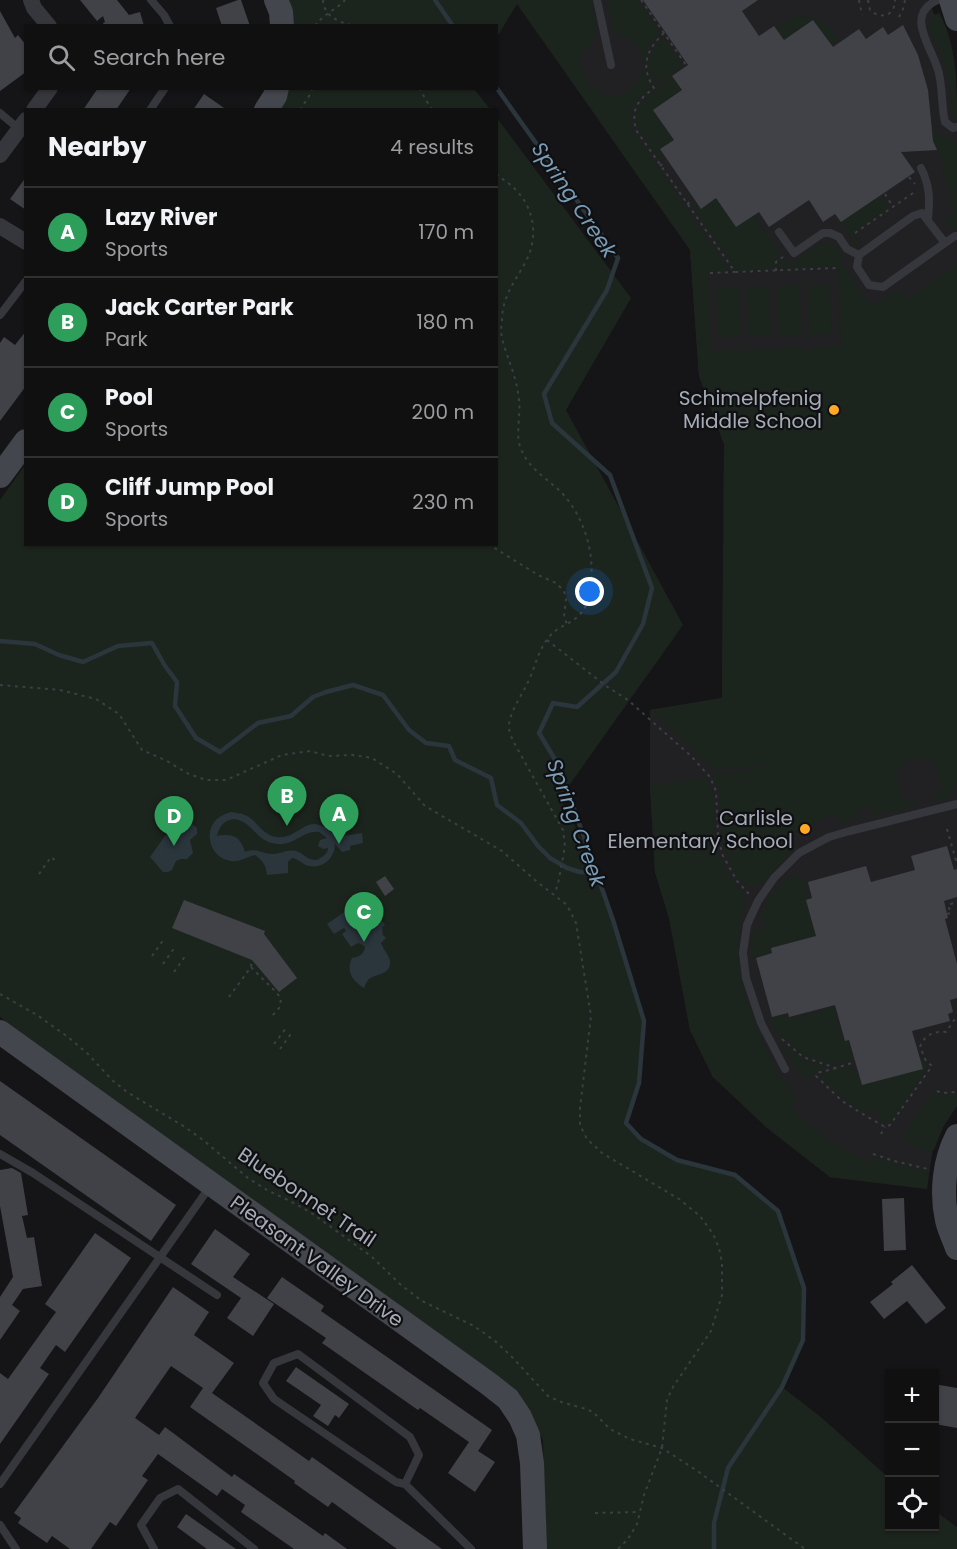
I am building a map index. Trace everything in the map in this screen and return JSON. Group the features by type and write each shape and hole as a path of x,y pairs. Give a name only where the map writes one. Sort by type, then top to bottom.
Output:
{"street":[{"path":"31,0 34,8 47,24"},
{"path":"276,0 282,24"},
{"path":"951,0 957,19"},
{"path":"35,108 49,90"},
{"path":"267,108 276,90"},
{"path":"0,154 22,125"},
{"path":"0,226 24,242"},
{"path":"0,476 24,444"},
{"name":"Pleasant Valley Drive","path":"0,1032 489,1384 508,1400 520,1417 528,1435 532,1463 535,1549"},
{"path":"956,1138 947,1165 944,1189 947,1221 957,1248"}],"lane":[{"path":"152,0 169,24"},
{"path":"597,0 611,65"},
{"path":"938,0 922,12 920,24 939,72 945,122 957,128"},
{"path":"151,108 164,90"},
{"path":"0,113 22,125"},
{"path":"921,168 928,183 930,202 928,219"},
{"path":"945,243 922,213 913,216 859,255 857,267 869,285 883,287 957,236"},
{"path":"779,232 794,253 823,233 830,233 839,237 847,249 859,255"},
{"path":"0,315 24,284"},
{"path":"784,1069 760,1023 746,978 743,953 747,925 758,901 774,878 799,853 829,837 957,804"},
{"path":"0,1154 33,1173 217,1295"},
{"path":"0,1484 211,1184"},
{"path":"405,1484 419,1455 410,1437 298,1354 274,1364 263,1383 274,1399 396,1482 405,1484 471,1549"},
{"path":"154,1549 141,1525 160,1498 178,1489 254,1549"},
{"path":"0,1525 15,1549"}],"path":[{"path":"323,0 328,13 337,21 347,24"},
{"path":"316,24 320,18 339,7 345,0"},
{"path":"641,0 686,64"},
{"path":"859,0 862,15"},
{"path":"868,0 868,6 873,13 882,16 890,13 895,0"},
{"path":"899,17 905,0"},
{"path":"890,13 895,18"},
{"path":"664,33 651,46 646,64 647,75 654,88 638,102 633,120 636,130 735,273"},
{"path":"301,108 312,90"},
{"path":"420,90 431,108"},
{"path":"660,166 666,161"},
{"path":"498,176 521,196 527,204 532,220 533,243 526,261 508,291 502,313 501,335 517,380 520,403 520,448 533,468 567,498 585,529 591,556 588,600 584,610 578,617 555,630 547,640 508,726 513,741 563,830 565,846 555,894"},
{"path":"855,233 918,190 909,177"},
{"path":"885,194 893,207"},
{"path":"687,204 693,200"},
{"path":"776,271 776,262 783,257"},
{"path":"710,273 836,268"},
{"path":"491,546 538,575 556,583 564,591 566,599 564,617 567,624"},
{"path":"547,640 606,686 628,700 691,756 710,777 716,790 718,834 722,854 737,881 758,901"},
{"path":"0,686 60,690 96,699 119,714 142,750 206,780 226,780 282,755 310,751 328,756 353,755 372,758 397,774 425,806 502,851 567,904 576,923 591,1016 580,1125 587,1139 602,1153 679,1199 700,1216 713,1234 722,1263 722,1295 711,1331 673,1386 667,1400 662,1448 644,1495 637,1524 628,1539 618,1549"},
{"path":"947,829 957,862"},
{"path":"39,874 51,857 56,861"},
{"path":"947,914 951,913 948,904 957,902"},
{"path":"152,956 164,939"},
{"path":"163,964 175,947"},
{"path":"174,972 186,955"},
{"path":"229,997 251,967 252,960"},
{"path":"251,967 280,998 280,1007 272,1016"},
{"name":"Bluebonnet Trail","path":"0,994 37,1015 68,1037 127,1092 185,1127 248,1178 310,1212 371,1256 401,1285 422,1301 474,1326 495,1341 548,1396 593,1412 610,1429 630,1439 662,1448 805,1549"},
{"path":"880,1134 885,1127 890,1125 932,1066 924,1059 921,1047 925,1038 930,1034 946,1032 957,1016"},
{"path":"274,1044 287,1027"},
{"path":"280,1049 293,1031"},
{"path":"779,1038 803,1057 836,1068"},
{"path":"855,1062 818,1073 816,1076 842,1101 885,1127"},
{"path":"937,1091 957,1092"},
{"path":"873,1154 927,1168 931,1173"},
{"path":"596,1513 640,1512"}],"shaded area":[{"path":"288,0 592,0 596,32 593,41 581,56 581,68 590,84 599,93 610,96 629,91 637,84 642,74 643,64 638,47 613,30 607,0 639,0 661,33 652,43 646,55 645,72 652,88 634,107 632,125 634,132 731,271 708,272 711,351 739,349 740,353 746,352 746,349 803,347 803,351 810,351 810,348 841,346 838,267 778,269 777,263 784,258 788,267 804,254 823,244 836,245 842,253 841,262 872,307 898,288 907,300 957,265 957,782 948,798 942,801 932,796 942,792 933,758 906,762 906,765 895,769 904,801 915,800 914,805 877,815 867,805 858,812 862,819 858,817 840,824 838,813 825,818 790,838 796,848 760,884 752,886 739,880 730,866 725,849 720,796 712,776 781,763 713,770 650,710 722,698 724,444 699,376 690,250 517,4 498,35 498,24 293,24"},
{"path":"515,0 928,0 940,28 957,101 957,1099 933,1147 927,1189 830,1177 766,1127 713,1077 690,1030 669,918 655,872 650,787 650,710 722,698 724,444 699,376 690,250"},
{"path":"939,13 953,51 957,120 953,115 951,97 953,95 950,92 947,72 939,49 941,48 939,44 937,45 929,27 932,16"},
{"path":"798,16 822,22 840,39 831,45 813,20 784,40 776,28 792,17"},
{"path":"663,36 684,66 654,86 649,72 649,59 654,47"},
{"path":"672,76 682,90 653,110 674,140 659,150 665,158 660,161 640,133 636,123 636,114 646,97"},
{"path":"289,90 475,90 489,108 279,108"},
{"path":"498,119 631,298 566,410 683,625 560,798 590,854 644,1021 639,1083 627,1123 641,1139 677,1160 735,1175 778,1211 804,1288 803,1340 782,1387 822,1418 885,1474 885,1531 939,1531 939,1514 957,1527 957,1549 546,1549 543,1440 524,1403 500,1380 0,1017 0,500 24,466 24,546 498,546"},
{"path":"932,130 957,143 957,229 948,227 943,219 954,216 943,168 945,166 933,141"},
{"path":"881,195 889,208 853,233 861,245 857,248 841,222"},
{"path":"716,198 736,227 754,215 782,255 774,261 775,269 735,271 691,206 696,203 701,208"},
{"path":"830,284 832,333 809,334 807,285"},
{"path":"800,285 802,335 779,336 777,286"},
{"path":"769,286 771,336 748,336 746,287"},
{"path":"739,287 741,336 718,337 716,288"},
{"path":"707,777 714,795 716,838 720,855 745,901 738,949 745,996 768,1055 798,1099 791,1108 828,1139 869,1163 873,1156 928,1171 927,1189 830,1177 766,1127 713,1077 690,1030 669,918 655,872 650,787"},
{"path":"231,812 245,815 271,836 285,837 311,824 318,824 336,837 362,833 363,843 350,846 350,850 342,852 335,844 331,857 319,866 307,865 292,858 288,862 288,873 267,875 264,864 255,855 231,861 221,858 213,849 210,838 212,826 222,815","holes":["233,819 240,820 270,843 289,843 308,833 319,832 327,838 320,840 318,846 323,849 328,848 328,850 317,860 293,851 273,854 255,850 245,852 241,842 235,837 217,836 219,829 225,823"]},
{"path":"175,822 181,826 192,824 197,828 197,834 190,840 193,853 187,859 176,861 172,870 163,872 150,857"},
{"path":"791,875 796,875 805,881 816,936 771,948 772,953 754,958 752,939 754,927 761,930 765,919 759,916 772,893"},
{"path":"366,897 373,908 358,918 361,921 376,911 385,925 382,927 386,938 381,943 390,961 390,966 383,973 369,979 364,988 353,979 350,963 352,958 362,954 365,947 358,943 351,947 342,934 346,931 344,928 334,934 327,924"},
{"path":"834,1007 844,1042 849,1042 853,1058 851,1061 836,1066 800,1053 777,1035 770,1021 772,1018 787,1014 788,1019"},
{"path":"779,1040 806,1061 831,1067 815,1072 804,1081"},
{"path":"921,1054 924,1062 930,1066 892,1121 886,1124 877,1121 881,1114 870,1109 867,1115 860,1111 821,1078 822,1074 852,1065 855,1073 858,1072 862,1085 922,1069 919,1055"},
{"path":"934,1092 942,1095 957,1094 957,1106 943,1127 934,1150 923,1150 906,1142 908,1128"}],"building":[{"path":"80,0 117,0 129,15 140,12 143,24 103,24 103,16 97,21"},
{"path":"241,0 249,24 221,24 216,8"},
{"path":"643,0 758,0 742,11 759,36 774,26 784,40 813,20 833,47 859,29 866,39 883,27 888,35 903,25 918,55 928,90 933,141 937,150 901,152 915,172 841,222 835,214 823,222 809,200 769,227 759,212 736,227 716,198 701,209 660,149 674,140 653,110 682,90 672,76 688,65"},
{"path":"0,11 15,38 18,35 24,42 24,73 0,91"},
{"path":"97,90 130,90 117,108 84,108"},
{"path":"204,94 224,108 194,108"},
{"path":"24,180 24,209 10,199"},
{"path":"24,334 24,389 0,421 0,343 4,337 15,345"},
{"path":"947,846 954,870 957,869 957,897 944,901 948,918 945,919 957,964 957,998 950,1000 953,1012 948,1014 950,1021 912,1031 923,1069 862,1085 849,1040 845,1041 835,1005 789,1017 788,1013 772,1017 756,958 772,953 771,948 816,936 806,900 812,898 808,882 866,866 871,882 915,870 911,856"},
{"path":"385,876 394,889 385,896 376,882"},
{"path":"184,900 265,931 264,934 297,978 279,992 252,960 172,928"},
{"path":"0,1081 176,1205 151,1241 0,1135"},
{"path":"12,1168 21,1173 28,1215 22,1216 27,1238 34,1237 42,1286 23,1289 12,1305 20,1311 0,1340 0,1297 13,1277 0,1206 0,1170"},
{"path":"904,1198 906,1250 884,1251 882,1199"},
{"path":"215,1229 250,1254 233,1277 274,1304 253,1336 227,1318 241,1298 191,1264"},
{"path":"95,1233 131,1258 65,1352 56,1345 40,1368 49,1374 0,1444 0,1373 8,1379 56,1312 45,1304"},
{"path":"912,1265 946,1308 926,1324 907,1301 884,1319 870,1302"},
{"path":"282,1277 324,1306 321,1311 492,1430 478,1451 495,1462 475,1492 448,1473 469,1442 420,1408 418,1410 322,1343 326,1338 267,1298"},
{"path":"173,1287 209,1312 194,1335 234,1363 212,1393 309,1461 312,1457 442,1549 397,1549 332,1502 328,1507 190,1407 203,1388 171,1366 135,1418 159,1435 165,1427 232,1477 234,1474 323,1536 325,1533 347,1549 294,1549 241,1512 245,1505 222,1489 217,1496 158,1454 142,1476 148,1480 116,1526 110,1522 91,1549 70,1549 52,1536 47,1543 18,1523 21,1518 14,1513 98,1398"},
{"path":"296,1367 349,1404 339,1418 335,1415 328,1426 313,1416 321,1405 286,1381"},
{"path":"939,1385 957,1388 957,1428 939,1425"},
{"path":"186,1514 236,1549 207,1549 177,1527"}],"waterway":[{"name":"Spring Creek","path":"435,0 452,24"},
{"name":"Spring Creek","path":"498,90 618,258 607,290 544,394 552,423 610,475 652,588 643,624 616,672 577,707 553,703 539,733 559,766 613,920 644,1021 639,1083 626,1123 641,1139 677,1160 735,1175 778,1211 804,1288 803,1340 782,1387 728,1468 714,1523 714,1549"},
{"path":"0,641 35,644 59,655 83,662 118,646 152,643 177,682 175,706 196,738 220,752 258,723 291,716 313,697 326,692 353,685 383,695 409,730 426,743 449,746 455,760 491,778 497,805 521,823 550,858 567,868 596,873"}],"place":[{"name":"Schimelpfenig Middle School","path":"834,410"},
{"name":"Jack Carter Park","path":"287,826"},
{"name":"Carlisle Elementary School","path":"805,829"},
{"name":"Lazy River","path":"339,844"},
{"name":"Cliff Jump Pool","path":"174,846"},
{"name":"Pool","path":"364,942"}]}
